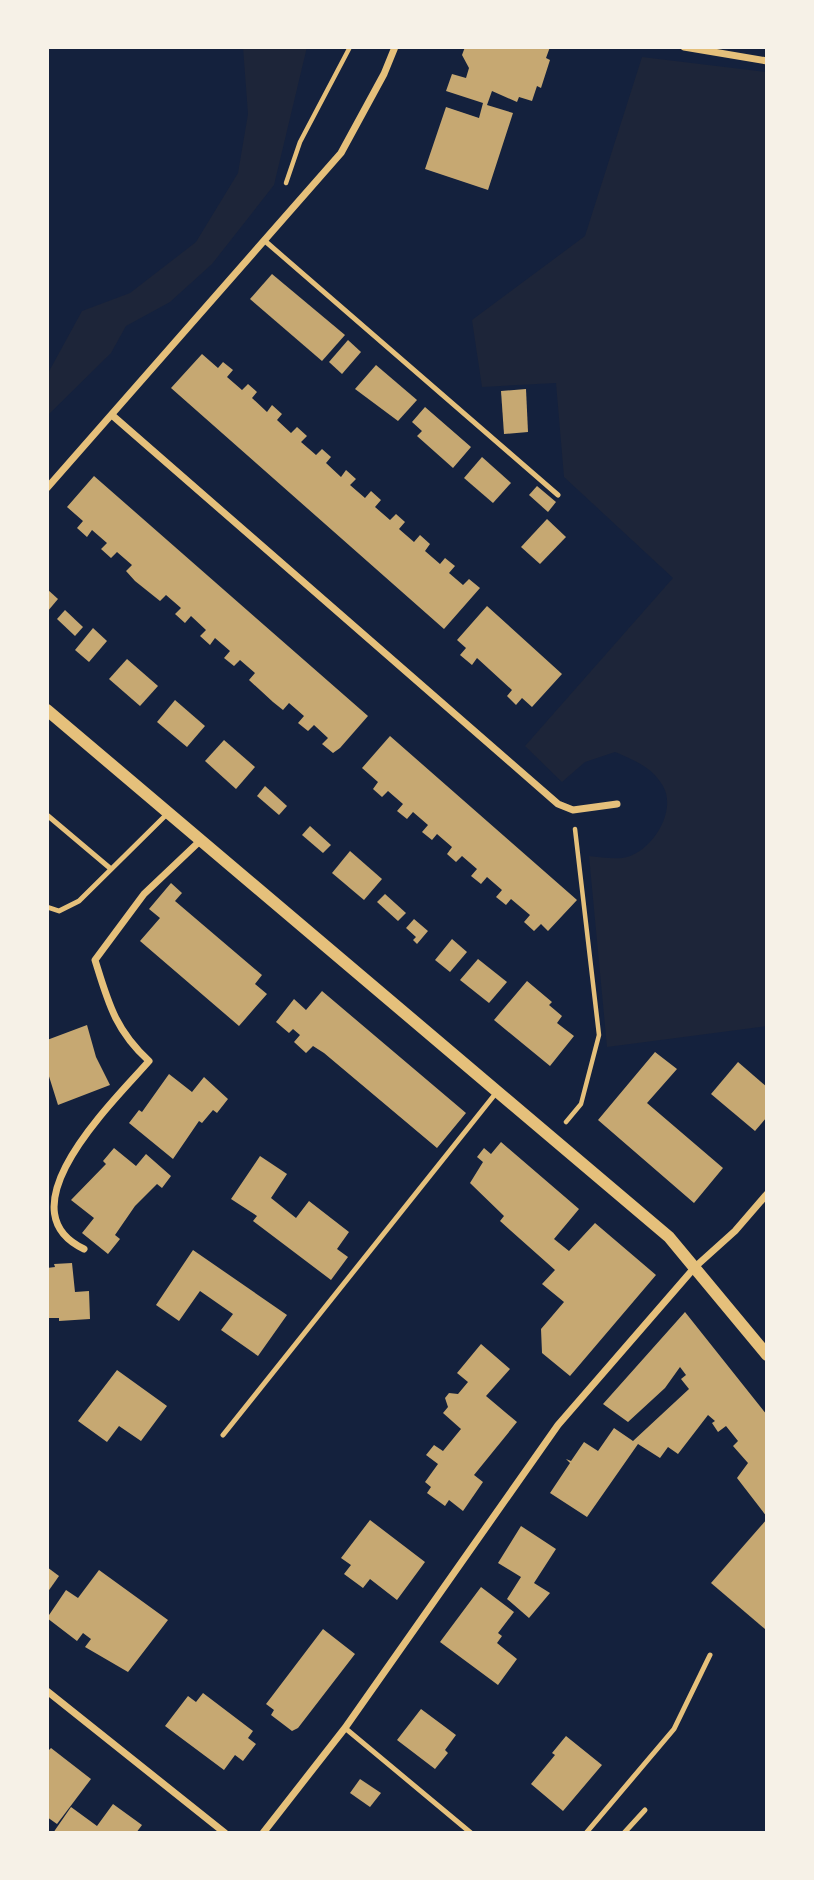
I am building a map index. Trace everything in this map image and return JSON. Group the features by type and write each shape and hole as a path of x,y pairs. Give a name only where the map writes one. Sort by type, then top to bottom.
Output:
{"street":[{"path":"47,488 113,416 341,153 384,74 395,47"},
{"path":"684,47 767,61"},
{"path":"113,416 558,804 573,810 617,804"},
{"path":"47,710 170,811 496,1093 669,1237 767,1355"},
{"path":"84,1249 51,1223 56,1184 72,1153 149,1061 127,1041 111,1011 95,960 144,894 202,839"},
{"path":"262,1833 345,1728 558,1425 695,1267 735,1231 767,1194"},
{"path":"47,1691 225,1833"}],"lane":[{"path":"265,241 558,495"},
{"path":"47,907 59,911 79,901 170,811"},
{"path":"47,815 111,869"},
{"path":"223,1435 496,1093"},
{"path":"586,1833 674,1729 710,1656"},
{"path":"345,1728 471,1833"},
{"path":"624,1833 645,1810"}],"path":[{"path":"284,191 300,142 350,47"},
{"path":"551,1139 581,1104 599,1034 573,810"}],"shaded area":[{"path":"243,47 307,47 274,185 212,264 170,302 126,326 111,353 47,416 47,375 82,311 130,293 196,242 238,173 248,114"},
{"path":"642,57 767,72 767,1026 607,1047 589,856 622,858 642,849 659,831 667,808 667,796 659,779 648,769 615,752 585,762 562,782 525,746 673,578 564,477 556,383 482,387 472,320 585,236"}],"building":[{"path":"465,47 550,47 546,58 550,60 541,88 537,86 532,101 519,97 517,102 492,91 487,105 513,113 488,190 425,169 446,107 479,118 483,103 446,91 452,74 466,78 469,68 462,55"},
{"path":"272,274 345,335 322,361 250,299"},
{"path":"348,340 361,352 342,374 329,362"},
{"path":"202,354 218,368 223,362 233,370 227,377 242,390 248,384 257,392 252,398 267,412 272,405 282,414 277,420 291,433 297,427 307,436 301,442 316,455 322,449 331,457 326,463 341,477 346,470 356,479 350,485 365,498 371,491 381,500 375,507 390,520 396,514 405,522 399,529 414,542 420,535 430,544 425,551 440,564 445,558 455,566 449,573 463,585 469,579 480,588 444,629 171,388"},
{"path":"376,365 417,400 398,421 355,389"},
{"path":"526,389 528,432 504,434 501,391"},
{"path":"425,407 471,447 453,468 417,436 422,431 412,422"},
{"path":"482,457 511,483 493,503 464,478"},
{"path":"94,476 368,716 340,748 333,753 322,744 328,738 314,725 308,731 298,723 304,716 289,703 283,710 273,702 249,680 255,673 240,660 234,666 224,658 230,651 215,638 210,645 200,636 206,630 191,616 185,623 175,614 181,608 166,595 160,601 135,581 126,571 132,565 117,552 111,558 101,549 107,543 92,530 87,537 77,528 83,521 67,507"},
{"path":"537,486 556,502 548,512 529,495"},
{"path":"547,519 566,537 540,564 521,547"},
{"path":"47,589 58,599 47,612"},
{"path":"487,606 562,674 532,707 522,698 516,705 507,696 512,690 477,658 472,665 460,655 466,648 457,640"},
{"path":"65,610 83,627 75,636 57,619"},
{"path":"93,628 107,641 89,662 75,650"},
{"path":"127,659 158,686 140,706 109,679"},
{"path":"175,700 205,726 187,747 157,722"},
{"path":"390,736 577,900 548,931 541,924 534,931 524,922 530,915 511,899 506,905 496,897 502,890 487,877 481,884 471,876 477,869 462,856 456,862 447,854 452,847 437,834 432,840 422,832 428,825 413,812 407,819 397,811 403,804 388,791 382,797 373,789 378,782 362,768"},
{"path":"224,740 255,767 236,789 205,761"},
{"path":"265,786 287,806 279,815 257,796"},
{"path":"310,826 331,845 323,853 302,835"},
{"path":"350,851 382,879 364,900 332,873"},
{"path":"171,883 182,893 175,901 262,975 255,984 267,994 239,1026 140,941 160,918 149,909"},
{"path":"385,894 406,913 398,921 377,902"},
{"path":"414,919 428,931 417,944 413,940 416,937 406,928"},
{"path":"452,939 467,952 450,972 435,960"},
{"path":"478,959 507,982 489,1003 460,980"},
{"path":"527,981 552,1002 549,1005 562,1016 557,1023 574,1036 550,1066 494,1020"},
{"path":"322,991 466,1113 437,1148 324,1053 313,1046 306,1053 294,1042 300,1035 293,1029 289,1033 276,1022 294,999 306,1010"},
{"path":"87,1025 96,1057 110,1085 58,1105 47,1070 47,1040"},
{"path":"655,1052 677,1069 647,1103 723,1168 694,1203 598,1120"},
{"path":"738,1062 767,1087 767,1117 755,1131 711,1094"},
{"path":"169,1074 192,1092 204,1077 228,1099 217,1113 213,1110 202,1123 199,1121 173,1159 129,1123 139,1110 142,1112"},
{"path":"501,1142 579,1209 554,1239 569,1251 595,1223 656,1275 570,1376 542,1353 541,1329 564,1302 542,1284 555,1270 500,1221 504,1216 470,1183 483,1162 477,1157 484,1148 491,1154"},
{"path":"114,1148 136,1166 146,1154 171,1176 162,1188 157,1184 135,1206 115,1235 120,1239 108,1254 82,1233 94,1218 71,1200 106,1164 103,1161"},
{"path":"260,1156 287,1174 271,1198 296,1218 309,1201 349,1232 337,1249 348,1257 331,1280 253,1221 257,1216 231,1199"},
{"path":"193,1250 287,1315 258,1356 221,1330 233,1314 200,1291 179,1321 156,1305"},
{"path":"72,1263 75,1292 89,1291 90,1319 59,1321 59,1318 47,1318 47,1268 55,1267 54,1264"},
{"path":"685,1312 767,1415 767,1517 737,1478 748,1463 733,1446 738,1441 726,1426 718,1432 712,1423 715,1421 708,1415 678,1454 668,1447 660,1458 638,1444 587,1517 550,1493 570,1463 566,1459 571,1461 584,1442 598,1451 614,1428 633,1441 689,1389 681,1379 686,1375 680,1367 665,1388 628,1422 603,1404"},
{"path":"481,1344 510,1369 486,1396 517,1422 474,1475 483,1482 463,1511 449,1500 445,1506 427,1493 431,1487 425,1482 438,1464 426,1455 434,1445 443,1451 461,1429 443,1413 448,1407 445,1398 449,1393 458,1394 468,1382 457,1373"},
{"path":"117,1370 167,1406 141,1441 119,1426 107,1442 78,1421"},
{"path":"767,1519 767,1626 765,1629 711,1583"},
{"path":"370,1520 425,1562 397,1600 370,1579 363,1588 344,1574 351,1565 341,1558"},
{"path":"521,1526 556,1549 534,1583 550,1593 529,1618 507,1599 521,1577 498,1563"},
{"path":"47,1567 59,1576 47,1593"},
{"path":"99,1570 168,1620 128,1672 85,1647 91,1639 83,1633 77,1641 47,1618 66,1590 78,1598"},
{"path":"481,1587 514,1612 498,1633 502,1636 497,1643 517,1659 498,1685 440,1642"},
{"path":"323,1629 355,1654 298,1728 292,1731 271,1715 274,1710 266,1704"},
{"path":"203,1693 253,1731 248,1738 256,1744 243,1761 235,1755 224,1770 165,1726 188,1696 196,1702"},
{"path":"421,1709 456,1735 445,1750 448,1753 435,1769 397,1740"},
{"path":"566,1736 602,1765 563,1811 531,1784 555,1755 552,1753"},
{"path":"51,1748 91,1779 57,1824 47,1817 47,1752"},
{"path":"360,1779 381,1793 370,1807 350,1793"},
{"path":"113,1804 142,1825 136,1833 53,1833 71,1807 97,1826"}]}
